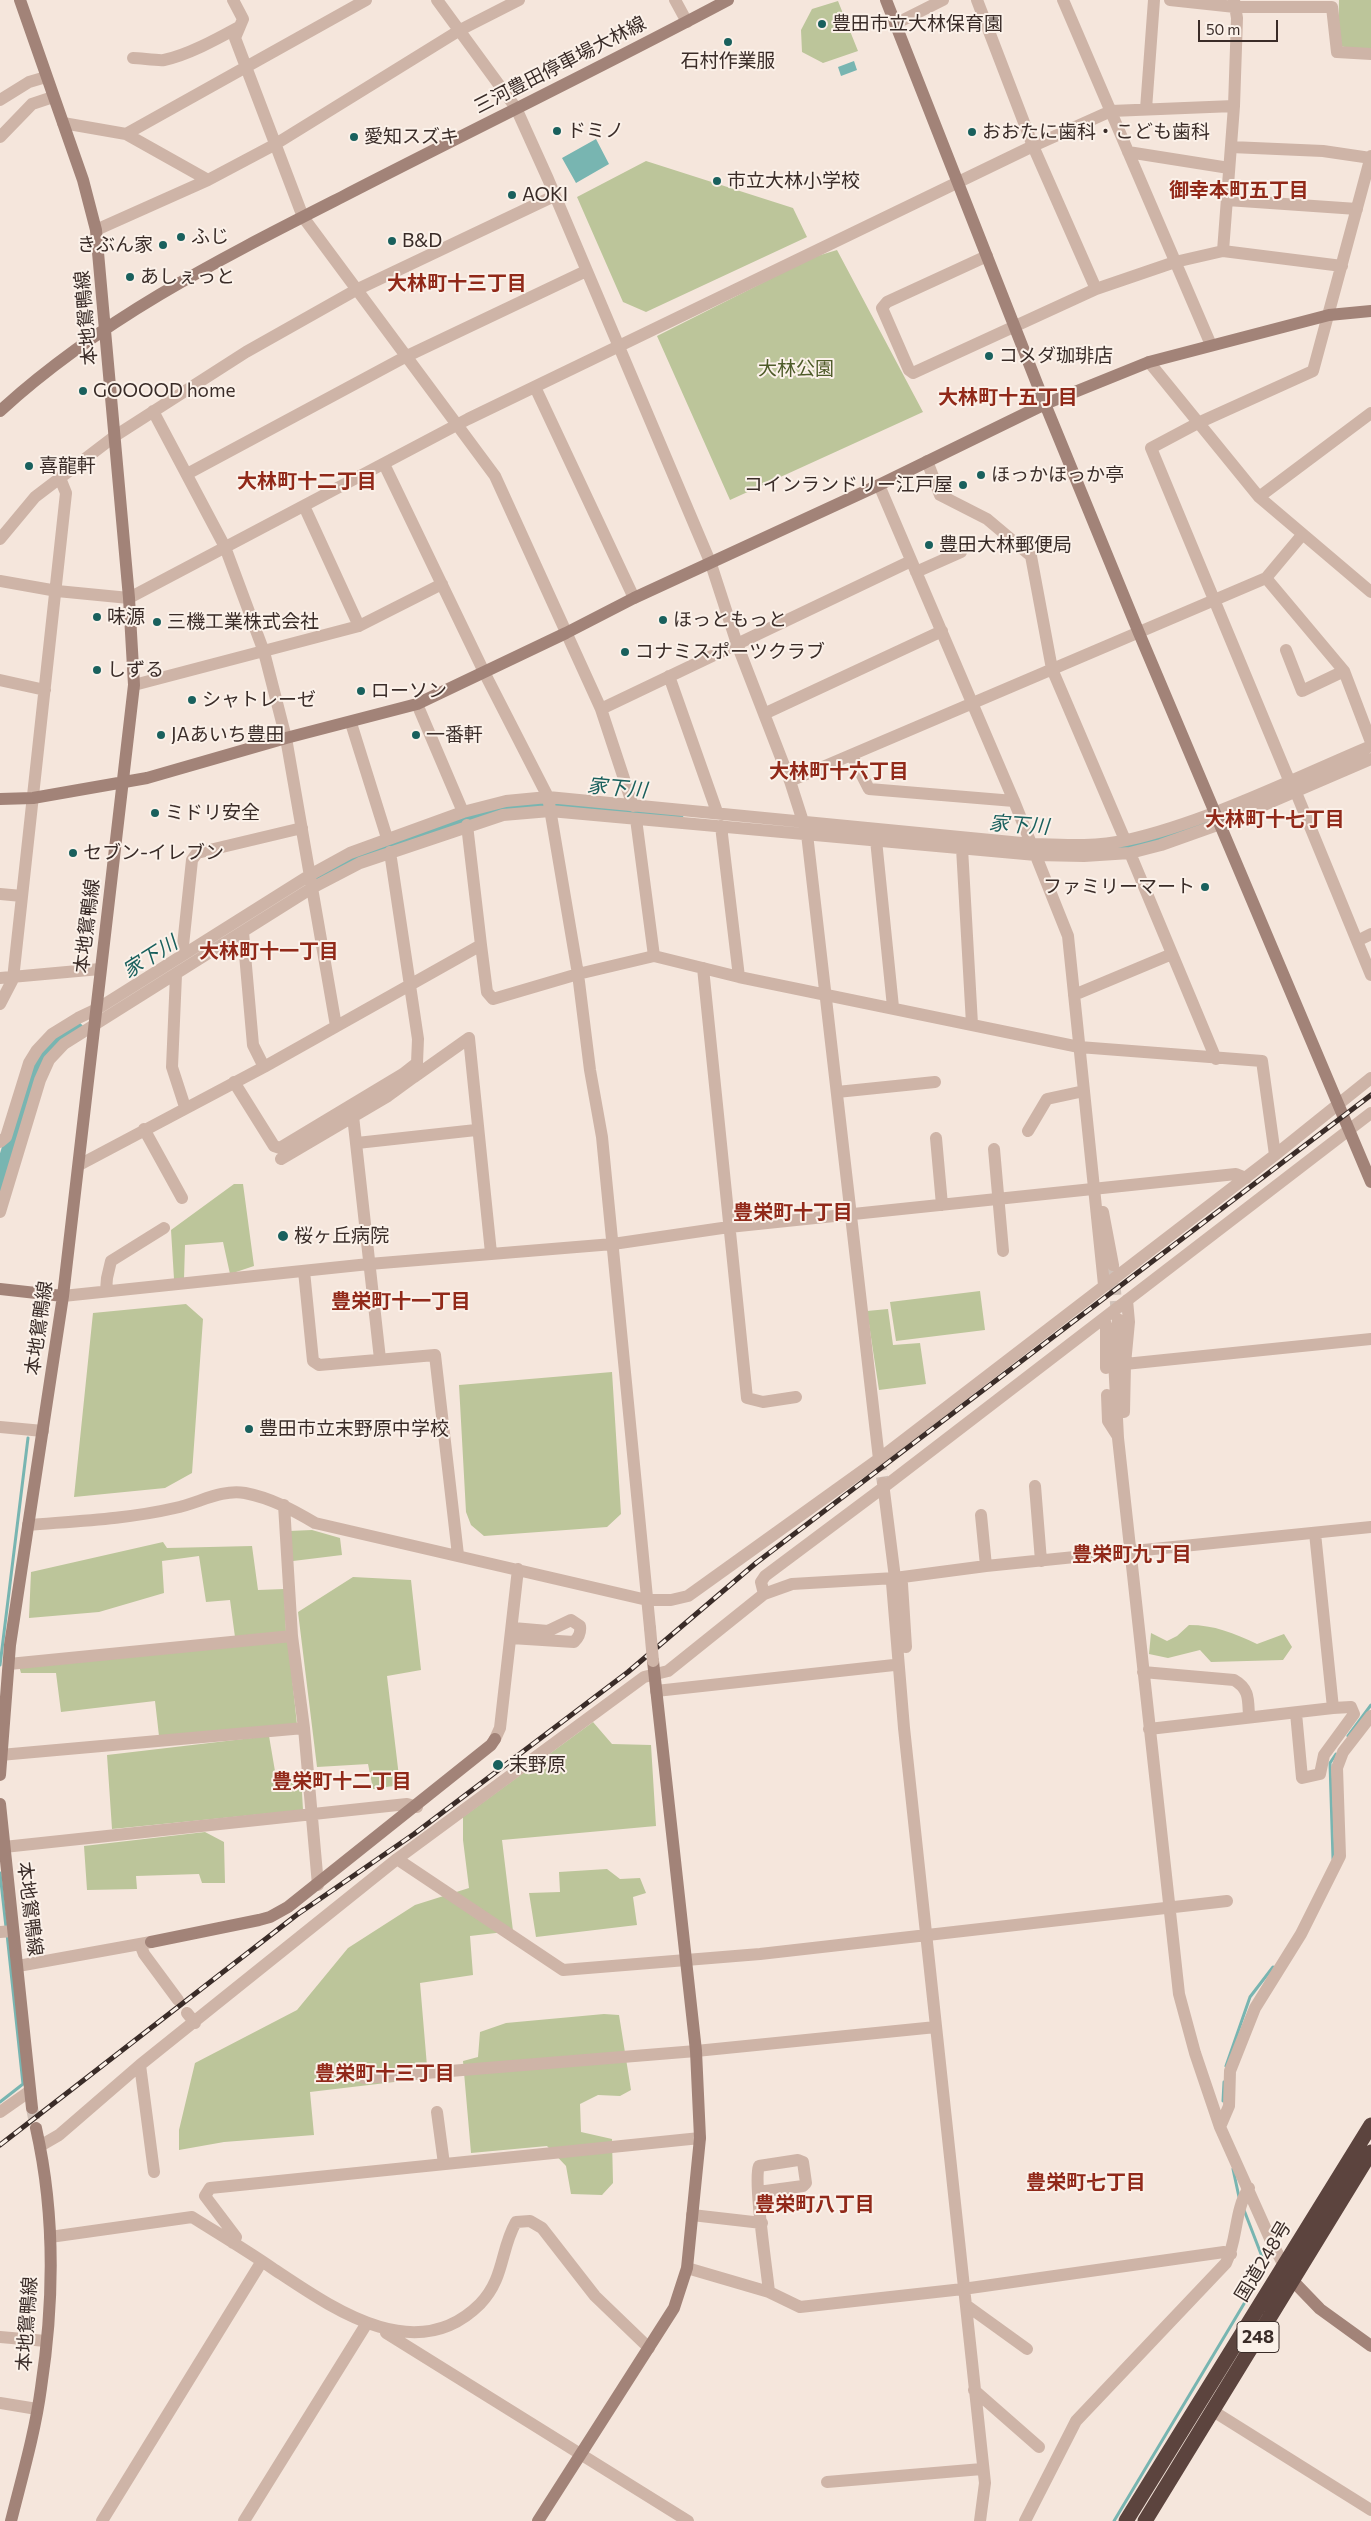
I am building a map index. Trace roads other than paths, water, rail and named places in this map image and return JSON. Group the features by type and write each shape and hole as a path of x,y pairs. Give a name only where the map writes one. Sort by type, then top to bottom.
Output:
{"highway":[{"name":"国道248号","path":"1126,2521 1371,2124"},
{"name":"国道248号","path":"1144,2521 1371,2152"}],"street":[{"name":"本地鴛鴨線","path":"0,1775 0,1755 9,1664 5,1645 28,1526 63,1296 134,685 129,598 96,230 83,180 20,0"},
{"path":"233,0 243,19 235,38 274,145 303,217 404,357 458,425 495,476 601,709 633,806"},
{"path":"126,134 366,0"},
{"path":"437,0 516,108 711,564 737,644 766,714 807,834 879,1460"},
{"path":"96,230 208,180 274,145 460,30 519,0"},
{"path":"675,0 687,22"},
{"name":"三河豊田停車場大林線","path":"0,411 39,376 105,328 199,270 728,0"},
{"path":"886,0 1045,404 1139,633 1271,942 1337,1105 1348,1130 1367,1162 1371,1182"},
{"path":"895,24 943,0"},
{"path":"977,0 1033,146 1096,289"},
{"path":"1063,0 1211,345"},
{"path":"1146,109 1154,0"},
{"path":"1170,0 1332,7 1337,52 1371,54"},
{"path":"1224,251 1234,106 1234,3"},
{"path":"132,58 153,58 162,61 211,42 240,27"},
{"path":"0,100 29,82 52,92"},
{"path":"0,137 32,104 52,92"},
{"path":"0,581 129,598 458,425 1033,146 1111,111 1234,106"},
{"path":"63,123 126,134 208,180"},
{"path":"1231,147 1323,151 1371,158 1313,371 1198,423 1151,448 1371,975"},
{"path":"1128,152 1229,168"},
{"path":"0,539 35,497 115,436 246,352 356,290 554,196"},
{"path":"1227,200 1357,209"},
{"path":"987,256 887,302 882,308 909,370 914,373 1096,289 1174,262 1224,251 1342,266"},
{"path":"187,474 404,357 586,271"},
{"path":"0,799 33,798 147,778 286,738 351,723 417,704 566,634 634,598 879,485 1045,404 1149,362 1329,315 1371,310"},
{"path":"1149,362 1259,497 1371,592"},
{"path":"535,387 634,598"},
{"path":"153,411 224,547 264,652 286,738 336,1026"},
{"path":"1259,497 1371,413"},
{"path":"927,461 940,495 987,519 1031,556 1052,669 1125,840"},
{"path":"384,464 484,672 548,797 578,974 590,1070 602,1137 656,1691 696,2051 700,2138 687,2268 674,2308 580,2452 538,2521"},
{"path":"0,1004 13,979 57,590 66,493 60,478"},
{"path":"879,485 1014,801 1068,936 1104,1285"},
{"path":"304,506 359,626"},
{"path":"790,781 1214,602 1266,578 1302,535"},
{"path":"601,709 737,644 914,567 961,552"},
{"path":"0,1142 6,1137 29,1064 37,1050 52,1034 96,1009 310,875 350,853 462,812 506,801 548,797 803,821 1084,856 1130,853 1220,824 1371,744 1344,670 1266,578"},
{"path":"134,685 359,626 442,584"},
{"path":"766,714 942,631"},
{"path":"1286,650 1302,691 1344,670"},
{"path":"669,676 717,812"},
{"path":"0,680 45,690"},
{"path":"417,704 462,812"},
{"path":"351,723 387,838"},
{"path":"852,756 869,789 1014,801"},
{"path":"0,1212 40,1080 50,1060 64,1044 94,1027 312,888 360,863 467,825 503,814 550,810 962,848 1034,850 1125,840 1156,832 1371,759"},
{"path":"636,818 654,956"},
{"path":"467,825 487,992 493,998 578,974 654,956 739,977 825,993 1079,1047 1216,1059 1262,1061 1275,1155"},
{"path":"721,826 739,977"},
{"path":"182,955 192,860 197,853 302,828"},
{"path":"876,840 893,1007"},
{"path":"962,848 972,1024"},
{"path":"281,1158 353,1116 412,1073 417,1063 419,1056 410,984 390,852"},
{"path":"1130,853 1216,1059"},
{"path":"0,894 22,896"},
{"path":"243,932 253,1045 264,1067"},
{"path":"1357,941 1371,934"},
{"path":"79,1165 185,1107 264,1067 481,945"},
{"path":"1074,995 1172,954"},
{"path":"703,968 748,1398 762,1402 796,1397"},
{"path":"0,978 13,979 100,969"},
{"path":"176,975 172,1067 185,1107"},
{"path":"234,1082 270,1140 277,1148 280,1148 412,1073 468,1038 476,1130 491,1253"},
{"path":"28,1526 127,1516 176,1508 215,1495 244,1493 284,1505 315,1523 647,1600 671,1600 688,1596 879,1460 1104,1285 1246,1178 1371,1078"},
{"path":"837,1092 935,1082"},
{"path":"1028,1130 1047,1099 1084,1091"},
{"path":"764,1594 762,1582 765,1576 1371,1112"},
{"path":"353,1116 380,1359"},
{"path":"144,1130 182,1198"},
{"path":"356,1143 476,1130"},
{"path":"936,1138 942,1205"},
{"path":"994,1149 1004,1250"},
{"path":"0,1289 63,1296 369,1264 613,1244 729,1228 1095,1188 1236,1174 1246,1178"},
{"path":"1095,1188 1102,1203 1112,1266"},
{"path":"106,1292 108,1273 112,1261 164,1228"},
{"path":"304,1271 313,1361 319,1365 435,1355 458,1555"},
{"path":"1118,1432 1125,1411 1125,1364 1129,1322 1127,1300"},
{"path":"1104,1318 1106,1326 1108,1421 1118,1432"},
{"path":"1118,1318 1114,1359 1118,1432 1179,1994 1194,2054 1220,2127 1283,2265 1293,2281 1320,2309 1371,2346"},
{"path":"1125,1364 1371,1339"},
{"path":"0,1427 43,1431"},
{"path":"884,1485 895,1578 892,1583 904,1728 984,2483 980,2521"},
{"path":"1035,1486 1041,1561"},
{"path":"284,1505 292,1636 304,1728 318,1885"},
{"path":"980,1515 986,1566"},
{"path":"40,2146 59,2135 140,2066 191,2018 397,1859 644,1677 668,1671 764,1594 792,1584 895,1578 986,1566 1132,1553 1371,1527"},
{"path":"1315,1533 1333,1708"},
{"path":"18,1966 145,1943 270,1917 288,1907 318,1885 491,1746 500,1728 518,1569"},
{"path":"9,1664 292,1636"},
{"path":"656,1691 894,1664"},
{"path":"1143,1672 1234,1680 1244,1686 1248,1692 1249,1717"},
{"path":"1149,1729 1351,1707 1354,1714 1324,1755 1320,1774 1302,1778 1296,1713"},
{"path":"1220,2127 1229,2106 1230,2071 1255,2008 1301,1934 1340,1856 1337,1768 1343,1752 1371,1716"},
{"path":"0,1755 304,1728"},
{"name":"本地鴛鴨線","path":"0,1804 32,2108"},
{"path":"4,1847 312,1816 408,1804 417,1806"},
{"path":"397,1859 563,1970 687,1958 760,1954 926,1933 1227,1901"},
{"path":"0,1932 13,1931"},
{"path":"145,1943 178,2000"},
{"path":"364,2078 696,2051 936,2027"},
{"path":"140,2066 154,2172"},
{"path":"0,2112 30,2091"},
{"path":"438,2112 444,2164"},
{"name":"本地鴛鴨線","path":"11,2521 37,2409 46,2341 50,2238 40,2146 36,2128"},
{"path":"233,2243 236,2237 205,2196 210,2188 700,2138"},
{"path":"1025,2521 1076,2421 1226,2263 1231,2254 1241,2200 1249,2188"},
{"path":"758,2192 769,2292"},
{"path":"692,2215 762,2223"},
{"path":"50,2238 192,2217 330,2306 370,2324 580,2452 688,2521"},
{"path":"370,2324 398,2332 422,2332 451,2324 464,2317 480,2304 497,2281 510,2231 516,2222 530,2221 542,2228 594,2296 649,2348"},
{"path":"687,2268 769,2292 800,2307 964,2290 1224,2252 1231,2254"},
{"path":"102,2521 262,2261"},
{"path":"966,2305 1026,2349"},
{"path":"244,2521 370,2324"},
{"path":"0,2337 46,2341"},
{"path":"974,2390 1039,2447"},
{"path":"0,2403 37,2409"},
{"path":"1213,2411 1371,2510"},
{"path":"827,2482 982,2469"}],"water":[{"path":"854,61 857,70 841,76 838,67"},
{"path":"596,139 609,164 576,183 562,158"}],"waterway":[{"name":"家下川","path":"316,878 373,850 503,808 526,804 561,805 674,815"},
{"name":"家下川","path":"1102,850 1152,841 1201,823"},
{"name":"家下川","path":"0,1186 37,1064 46,1052 75,1031"},
{"path":"0,1665 28,1438"},
{"path":"1348,1736 1371,1705"},
{"path":"1333,1859 1330,1763 1336,1754"},
{"path":"0,1873 6,1927"},
{"path":"0,2102 23,2084 7,1934"},
{"path":"1226,2066 1250,1997 1273,1967"},
{"path":"1223,2101 1224,2082"},
{"path":"1233,2169 1239,2197"},
{"path":"1114,2521 1266,2267 1244,2210"}],"tunnel":[{"path":"1113,1265 1117,1316"},
{"path":"879,1459 883,1483"},
{"path":"32,2108 36,2128"}],"railway":[{"path":"298,1914 414,1834 628,1672 756,1563 1371,1095"},
{"path":"0,2145 303,1910"}],"place":[{"name":"豊田市立大林保育園","path":"822,24"},
{"name":"石村作業服","path":"728,42"},
{"name":"ドミノ","path":"557,131"},
{"name":"おおたに歯科・こども歯科","path":"972,132"},
{"name":"愛知スズキ","path":"354,137"},
{"name":"市立大林小学校","path":"717,181"},
{"name":"AOKI","path":"512,195"},
{"name":"ふじ","path":"181,237"},
{"name":"B&D","path":"392,241"},
{"name":"きぶん家","path":"163,245"},
{"name":"あしぇっと","path":"130,277"},
{"name":"コメダ珈琲店","path":"989,356"},
{"name":"GOOOOD home","path":"83,391"},
{"name":"喜龍軒","path":"29,466"},
{"name":"ほっかほっか亭","path":"981,475"},
{"name":"コインランドリー江戸屋","path":"963,485"},
{"name":"豊田大林郵便局","path":"929,545"},
{"name":"味源","path":"97,617"},
{"name":"ほっともっと","path":"663,620"},
{"name":"三機工業株式会社","path":"157,622"},
{"name":"コナミスポーツクラブ","path":"625,652"},
{"name":"しずる","path":"97,670"},
{"name":"ローソン","path":"361,691"},
{"name":"シャトレーゼ","path":"192,700"},
{"name":"JAあいち豊田","path":"161,735"},
{"name":"一番軒","path":"416,735"},
{"name":"ミドリ安全","path":"155,813"},
{"name":"セブン-イレブン","path":"73,853"},
{"name":"ファミリーマート","path":"1205,887"},
{"name":"桜ヶ丘病院","path":"283,1236"},
{"name":"豊田市立末野原中学校","path":"249,1429"},
{"name":"末野原","path":"498,1765"}],"district":[{"name":"御幸本町五丁目","path":"1239,190"},
{"name":"大林町十三丁目","path":"457,283"},
{"name":"大林町十五丁目","path":"1008,397"},
{"name":"大林町十二丁目","path":"307,481"},
{"name":"大林町十六丁目","path":"839,771"},
{"name":"大林町十七丁目","path":"1275,819"},
{"name":"大林町十一丁目","path":"269,951"},
{"name":"豊栄町十丁目","path":"793,1212"},
{"name":"豊栄町十一丁目","path":"401,1301"},
{"name":"豊栄町九丁目","path":"1132,1554"},
{"name":"豊栄町十二丁目","path":"342,1781"},
{"name":"豊栄町十三丁目","path":"385,2073"},
{"name":"豊栄町七丁目","path":"1086,2182"},
{"name":"豊栄町八丁目","path":"815,2204"}],"park label":[{"name":"大林公園","path":"796,369"}]}
